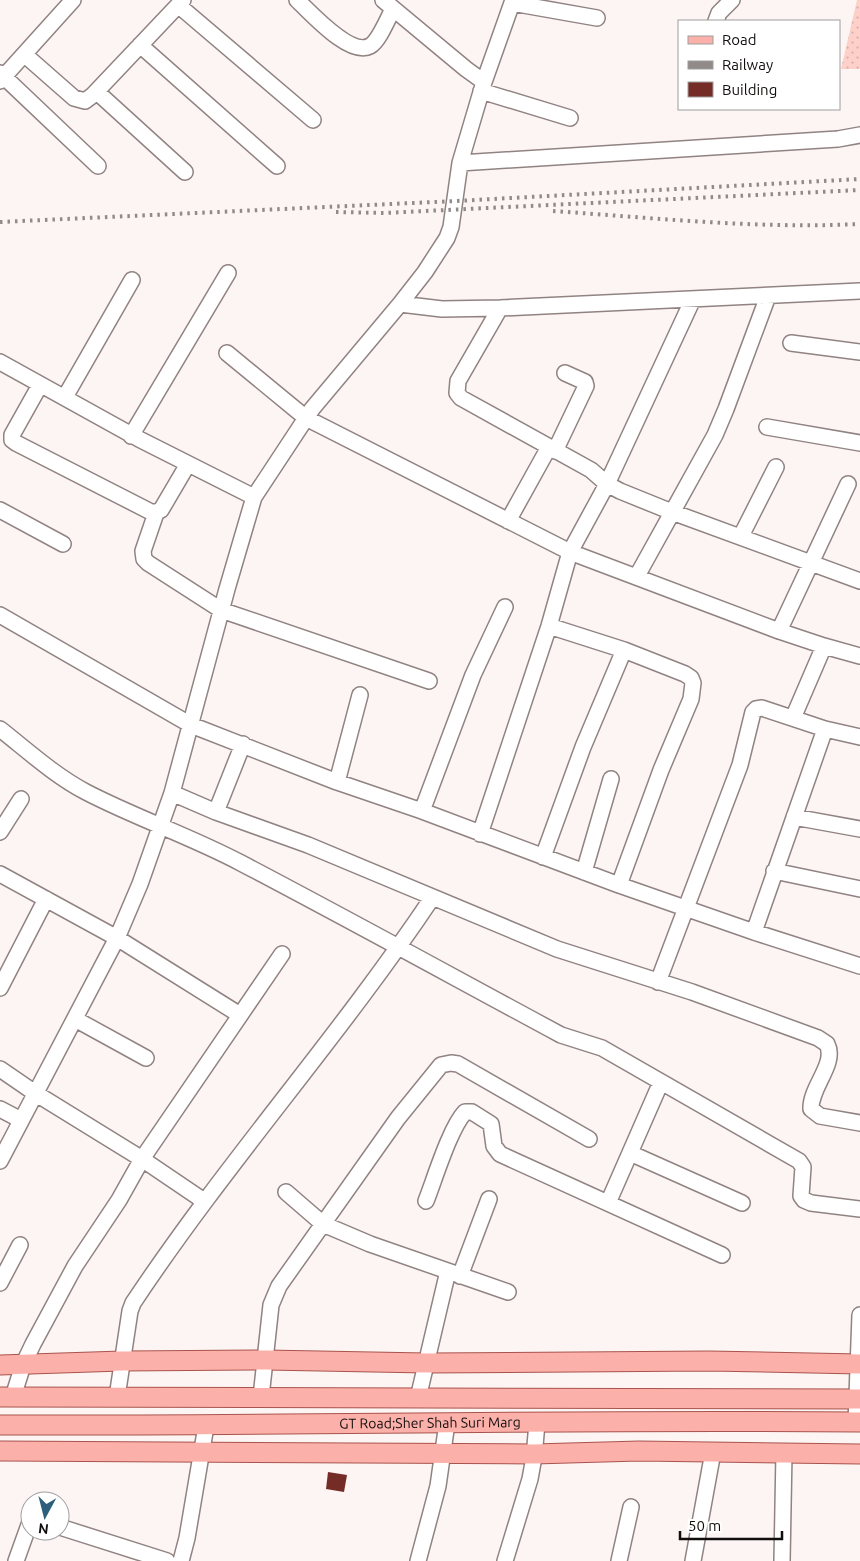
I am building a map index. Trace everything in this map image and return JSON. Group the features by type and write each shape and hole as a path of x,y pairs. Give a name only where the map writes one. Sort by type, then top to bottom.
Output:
{"main road":[{"path":"0,1365 266,1360 859,1364"},
{"name":"GT Road;Sher Shah Suri Marg","path":"7,1397 858,1399"},
{"name":"GT Road;Sher Shah Suri Marg","path":"0,1425 206,1426 447,1423 858,1422"},
{"path":"0,1451 534,1454 639,1451 860,1454"}],"street":[{"path":"73,0 25,55 1,77 98,166"},
{"path":"297,0 345,42 363,48 372,45 377,38 388,5 482,86 570,118"},
{"path":"716,20 719,13 732,0"},
{"path":"0,1161 117,938 140,884 172,793 254,497 306,418 400,304 425,272 447,238 451,227 460,163 482,86 513,1 597,18"},
{"path":"25,55 74,98 85,101 97,92 180,3 312,120"},
{"path":"140,45 277,166"},
{"path":"97,92 185,172"},
{"path":"460,163 838,139 860,135"},
{"path":"131,436 228,273"},
{"path":"65,397 132,280"},
{"path":"400,304 442,308 500,308 860,291"},
{"path":"637,576 715,434 726,410 768,296"},
{"path":"480,834 549,626 570,552 606,484 693,299"},
{"path":"500,308 458,382 456,393 461,398 590,470 606,484 672,512 860,581"},
{"path":"791,343 860,352"},
{"path":"227,353 306,418 570,552 779,631 860,656"},
{"path":"0,362 131,436 254,497"},
{"path":"508,521 552,449 586,386 585,382 564,373"},
{"path":"40,384 12,435 12,440 16,443 150,513 156,513 161,510 188,464"},
{"path":"766,427 860,443"},
{"path":"741,536 776,467"},
{"path":"779,631 848,484"},
{"path":"0,510 63,544"},
{"path":"156,513 143,551 144,559 222,610 429,681"},
{"path":"422,811 472,675 505,607"},
{"path":"0,615 191,725 337,782 422,811 619,885 754,932 860,966"},
{"path":"549,626 624,650 691,678 693,690 619,885"},
{"path":"793,718 824,646"},
{"path":"543,857 582,747 624,650"},
{"path":"337,782 360,696"},
{"path":"658,982 740,765 753,712 756,709 762,708 824,729 860,737"},
{"path":"0,729 60,777 76,786 122,810 160,825 239,862 561,1035 602,1048 799,1161 803,1167 801,1196 806,1201 860,1209"},
{"path":"754,932 824,729"},
{"path":"216,812 243,744"},
{"path":"584,872 611,779"},
{"path":"172,793 216,812 308,845 557,949 692,992 796,1030 828,1044 830,1051 828,1062 813,1093 811,1109 820,1116 860,1123"},
{"path":"0,832 21,799"},
{"path":"794,817 860,829"},
{"path":"774,871 860,889"},
{"path":"0,874 117,938 240,1015"},
{"path":"117,1397 130,1311 133,1303 204,1202 398,948 432,898"},
{"path":"0,988 46,899"},
{"path":"7,1397 75,1266 119,1200 142,1159 282,954"},
{"path":"75,1019 146,1058"},
{"path":"261,1397 274,1296 279,1286 398,1118 438,1068 445,1064 458,1064 589,1139"},
{"path":"0,1069 35,1093 142,1159 204,1202"},
{"path":"608,1203 661,1082"},
{"path":"0,1109 21,1120"},
{"path":"426,1201 447,1146 461,1116 468,1111 491,1124 494,1146 500,1154 722,1255"},
{"path":"630,1153 742,1203"},
{"path":"286,1192 324,1224 370,1244 508,1292"},
{"path":"418,1398 426,1362 454,1273 489,1199"},
{"path":"0,1283 20,1245"},
{"path":"858,1422 860,1315"},
{"path":"418,1561 438,1486 447,1423"},
{"path":"505,1561 530,1478 537,1423"},
{"path":"181,1561 187,1538 206,1426"},
{"path":"693,1561 713,1452"},
{"path":"782,1561 784,1453"},
{"path":"620,1561 631,1507"},
{"path":"70,1530 167,1561"},
{"path":"16,1561 23,1541"}],"shaded area":[{"path":"857,0 860,0 860,69 841,69"}],"building":[{"path":"328,1472 347,1475 344,1492 326,1489"}],"railway":[{"path":"0,222 456,201 860,179"},
{"path":"336,212 384,213 860,190"},
{"path":"553,211 745,224 860,224"}]}
